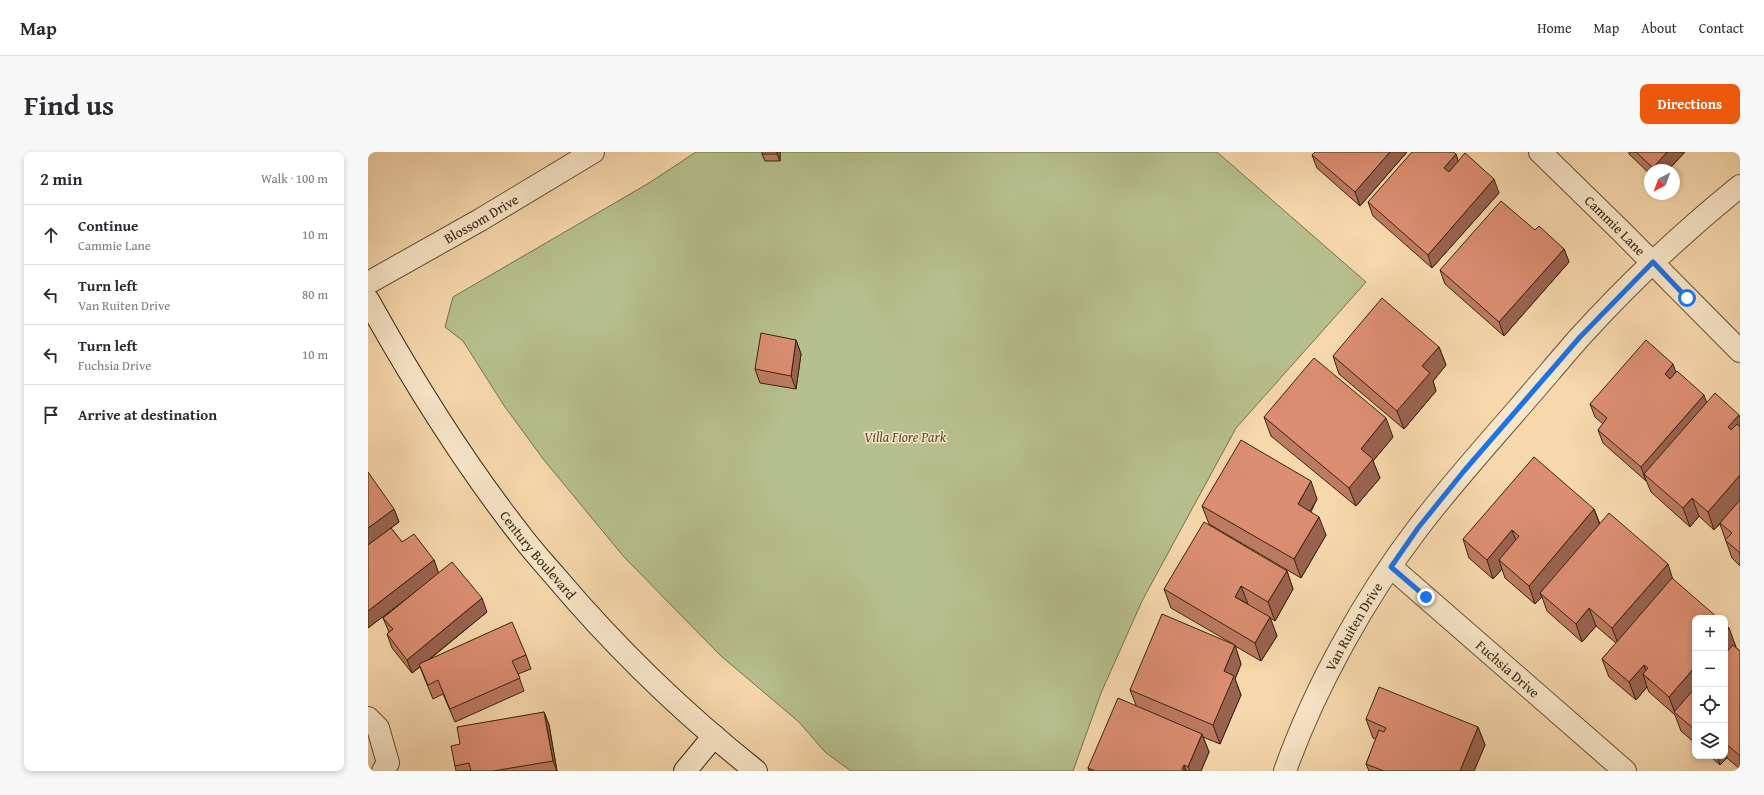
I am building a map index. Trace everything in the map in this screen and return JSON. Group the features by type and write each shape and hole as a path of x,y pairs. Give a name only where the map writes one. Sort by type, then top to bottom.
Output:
{"street":[{"name":"Blossom Drive","path":"368,283 474,223 593,152"},
{"name":"Cammie Lane","path":"1540,152 1653,262 1740,351"},
{"name":"Van Ruiten Drive","path":"1285,771 1294,746 1320,688 1357,620 1418,528 1464,471 1580,337 1653,262 1740,186"},
{"name":"Century Boulevard","path":"368,300 401,360 443,425 519,534 582,607 642,669 714,736 756,771"},
{"name":"Fuchsia Drive","path":"1391,567 1625,771"},
{"path":"368,718 378,728 386,767"},
{"path":"685,771 714,736"}],"green space":[{"name":"Villa Fiore Park","path":"696,152 1217,152 1366,282 1236,428 1142,601 1101,693 1073,771 851,771 825,752 799,722 721,656 624,557 544,460 505,407 463,341 445,327 453,297 649,183"}],"building":[{"path":"762,152 777,152 777,154 762,154"},
{"path":"1315,152 1390,152 1355,192 1312,155"},
{"path":"1412,152 1453,152 1456,154 1444,168 1449,172 1465,153 1494,179 1428,255 1368,202"},
{"path":"1636,152 1667,152 1656,164 1649,164"},
{"path":"1501,201 1535,230 1539,226 1564,249 1499,322 1440,270"},
{"path":"1382,298 1439,347 1422,366 1430,373 1397,411 1333,356"},
{"path":"761,333 796,340 791,376 755,369"},
{"path":"1646,340 1673,364 1665,374 1670,379 1677,371 1704,395 1641,467 1598,430 1607,418 1590,404"},
{"path":"1314,358 1386,418 1361,449 1373,459 1349,488 1264,417"},
{"path":"1715,393 1739,415 1728,427 1731,430 1737,424 1740,427 1740,475 1708,512 1692,498 1683,508 1644,474"},
{"path":"1241,440 1311,481 1298,504 1319,517 1294,559 1202,506"},
{"path":"1534,457 1594,509 1529,586 1499,560 1519,536 1512,530 1487,560 1463,539"},
{"path":"368,472 394,509 368,528"},
{"path":"1740,500 1740,553 1725,540 1732,533 1720,523"},
{"path":"1609,513 1668,564 1612,628 1589,608 1576,624 1540,593"},
{"path":"1204,522 1287,571 1268,602 1241,586 1235,597 1270,617 1255,643 1164,589"},
{"path":"391,528 402,542 414,534 434,560 368,611 368,545"},
{"path":"452,562 482,598 407,660 387,634 393,629 383,618"},
{"path":"1672,578 1715,615 1692,615 1692,670 1669,697 1643,674 1648,668 1644,665 1629,682 1602,659"},
{"path":"1162,614 1235,645 1224,671 1234,676 1213,725 1130,690"},
{"path":"512,622 526,655 512,661 520,678 450,709 438,680 428,685 419,664"},
{"path":"1733,645 1740,651 1740,756 1728,746 1728,651"},
{"path":"1379,687 1478,727 1460,771 1384,771 1366,764 1379,730 1384,732 1386,728 1366,719"},
{"path":"1692,691 1692,727 1674,712"},
{"path":"1118,698 1202,734 1188,767 1184,765 1182,769 1187,771 1095,771 1088,768"},
{"path":"544,712 553,761 493,771 471,771 469,763 455,766 451,746 460,744 457,727"}],"route":[{"path":"1426,597 1391,567 1418,528 1464,471 1580,337 1653,262 1687,298"}]}
